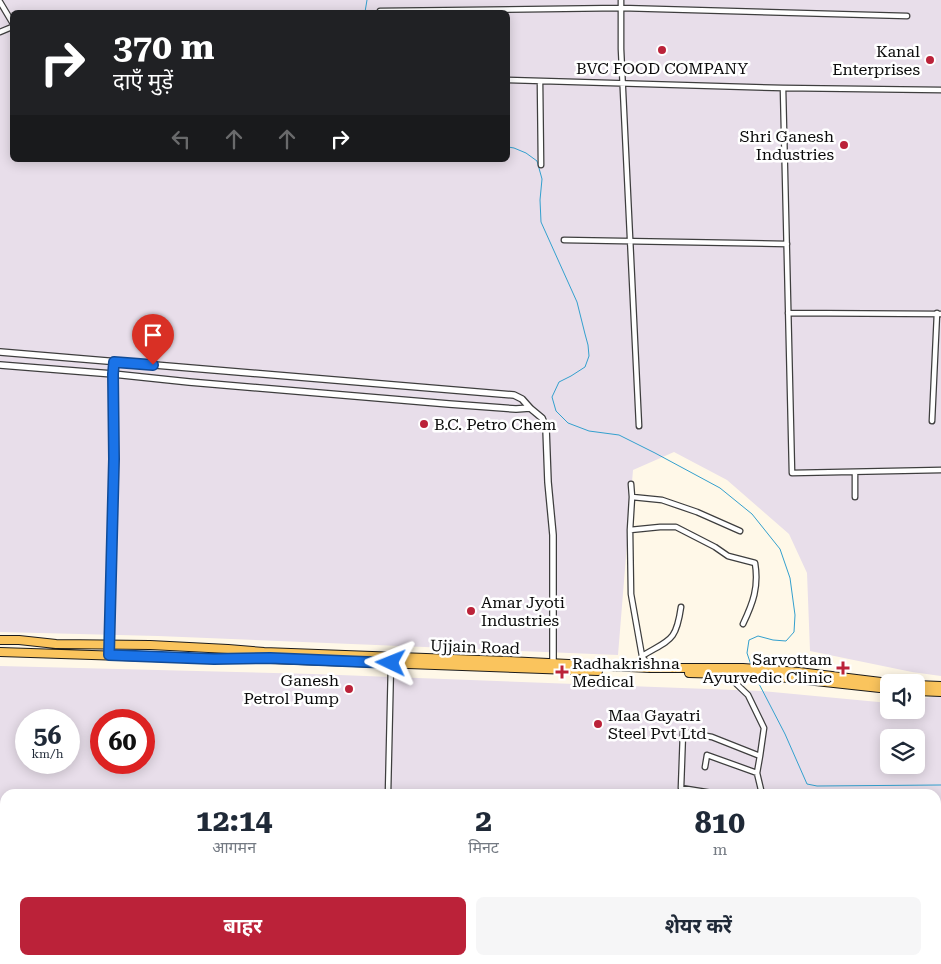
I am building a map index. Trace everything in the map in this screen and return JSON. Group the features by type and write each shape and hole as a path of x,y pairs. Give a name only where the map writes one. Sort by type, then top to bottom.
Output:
{"main road":[{"name":"Ujjain Road","path":"0,640 56,644 150,645 391,660 663,673 726,674 743,671"},
{"name":"Ujjain Road","path":"0,652 214,659 391,660"},
{"name":"Ujjain Road","path":"553,667 743,671 880,682"},
{"name":"Ujjain Road","path":"761,672 880,688"},
{"path":"925,685 941,686"},
{"path":"925,691 941,692"}],"street":[{"path":"621,0 623,83 639,426"},
{"path":"0,2 10,19"},
{"path":"460,10 621,8 907,16"},
{"path":"510,80 783,88 941,90"},
{"path":"540,81 540,165"},
{"path":"783,88 792,473 941,470"},
{"path":"564,240 786,244"},
{"path":"788,313 939,314 932,421"},
{"path":"0,352 514,395 522,399 542,418 546,428 553,536 553,667"},
{"path":"109,655 114,459 114,362"},
{"path":"0,365 440,403 516,409 530,408"},
{"path":"855,472 855,497"},
{"path":"631,484 631,594 642,656 650,668"},
{"path":"632,497 662,500 697,512 740,531"},
{"path":"630,530 660,526 676,527 692,534 728,556 756,563 756,586 753,603 744,624"},
{"path":"642,656 674,636 678,626 681,607"},
{"path":"388,789 391,660"},
{"path":"726,674 748,695 764,728 757,773 761,789"},
{"path":"687,789 681,788 683,732 712,738 760,756"},
{"path":"705,767 707,756 757,773"}],"shaded area":[{"path":"0,0 941,0 941,676 912,672 810,651 807,573 789,534 727,480 674,452 633,470 618,655 158,636 0,632"},
{"path":"0,666 313,674 762,691 880,702 880,719 925,719 925,698 941,695 941,789 0,789"}],"waterway":[{"path":"365,10 367,0"},
{"path":"510,147 526,153 537,161 542,179 540,200 541,222 577,302 588,345 589,356 585,367 559,382 552,397 556,411 568,423 589,431 619,435 720,488 752,514 780,549 790,578 795,615 794,632 786,641 758,636 749,640 747,653 751,665"},
{"path":"756,678 785,734 807,784 817,786 941,785"}],"place":[{"name":"BVC FOOD COMPANY","path":"662,50"},
{"name":"Kanal Enterprises","path":"930,60"},
{"name":"Shri Ganesh Industries","path":"844,145"},
{"name":"B.C. Petro Chem","path":"424,424"},
{"name":"Amar Jyoti Industries","path":"471,611"},
{"name":"Sarvottam Ayurvedic Clinic","path":"843,668"},
{"name":"Radhakrishna Medical","path":"562,672"},
{"name":"Ganesh Petrol Pump","path":"349,689"},
{"name":"Maa Gayatri Steel Pvt Ltd","path":"598,724"}],"route":[{"path":"153,365 114,362 114,459 109,655 214,659 270,658 391,663"}]}
